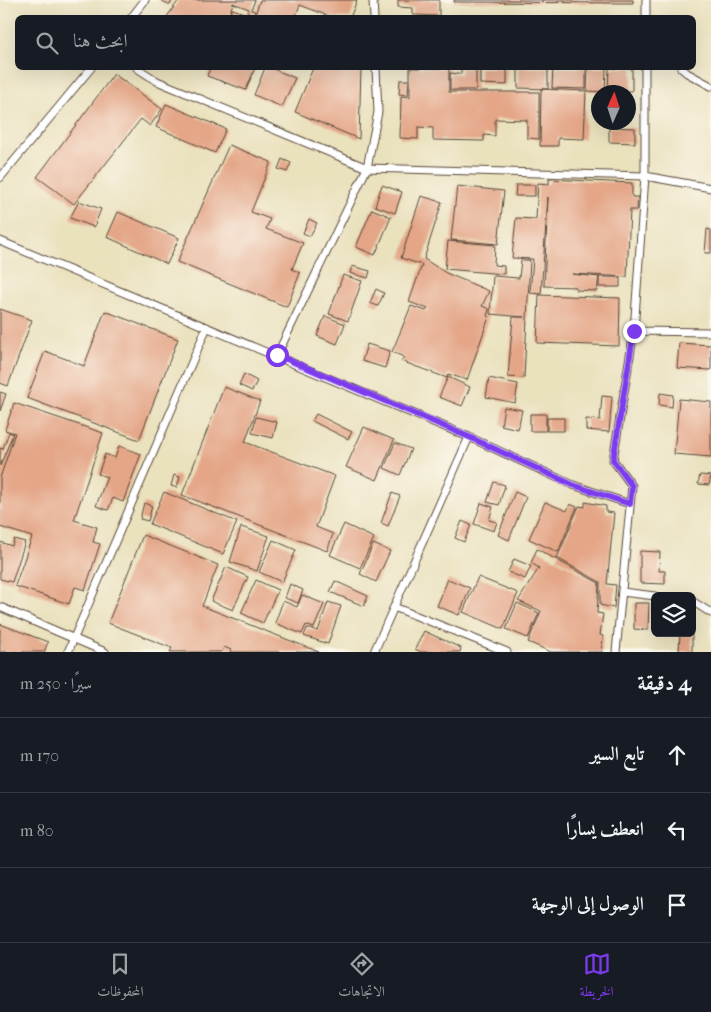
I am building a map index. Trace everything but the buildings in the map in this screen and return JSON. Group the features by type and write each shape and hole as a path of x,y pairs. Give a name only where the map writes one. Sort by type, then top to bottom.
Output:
{"lane":[{"path":"133,15 145,0"},
{"path":"373,0 374,15"},
{"path":"646,0 646,15"},
{"path":"0,178 89,70"},
{"path":"140,70 157,81 367,168 645,176 711,188"},
{"path":"277,355 367,168 378,112 376,70"},
{"path":"616,652 632,486 613,460 634,331 645,176 645,70"},
{"path":"683,70 711,86"},
{"path":"0,241 277,355 469,437 573,485 630,504"},
{"path":"68,652 207,327"},
{"path":"634,331 711,332"},
{"path":"374,652 469,437"},
{"path":"622,592 651,596"},
{"path":"696,603 711,614"},
{"path":"0,607 105,652"},
{"path":"394,608 506,652"}],"route":[{"path":"277,355 469,437 573,485 630,504 632,486 613,460 634,331"}]}
